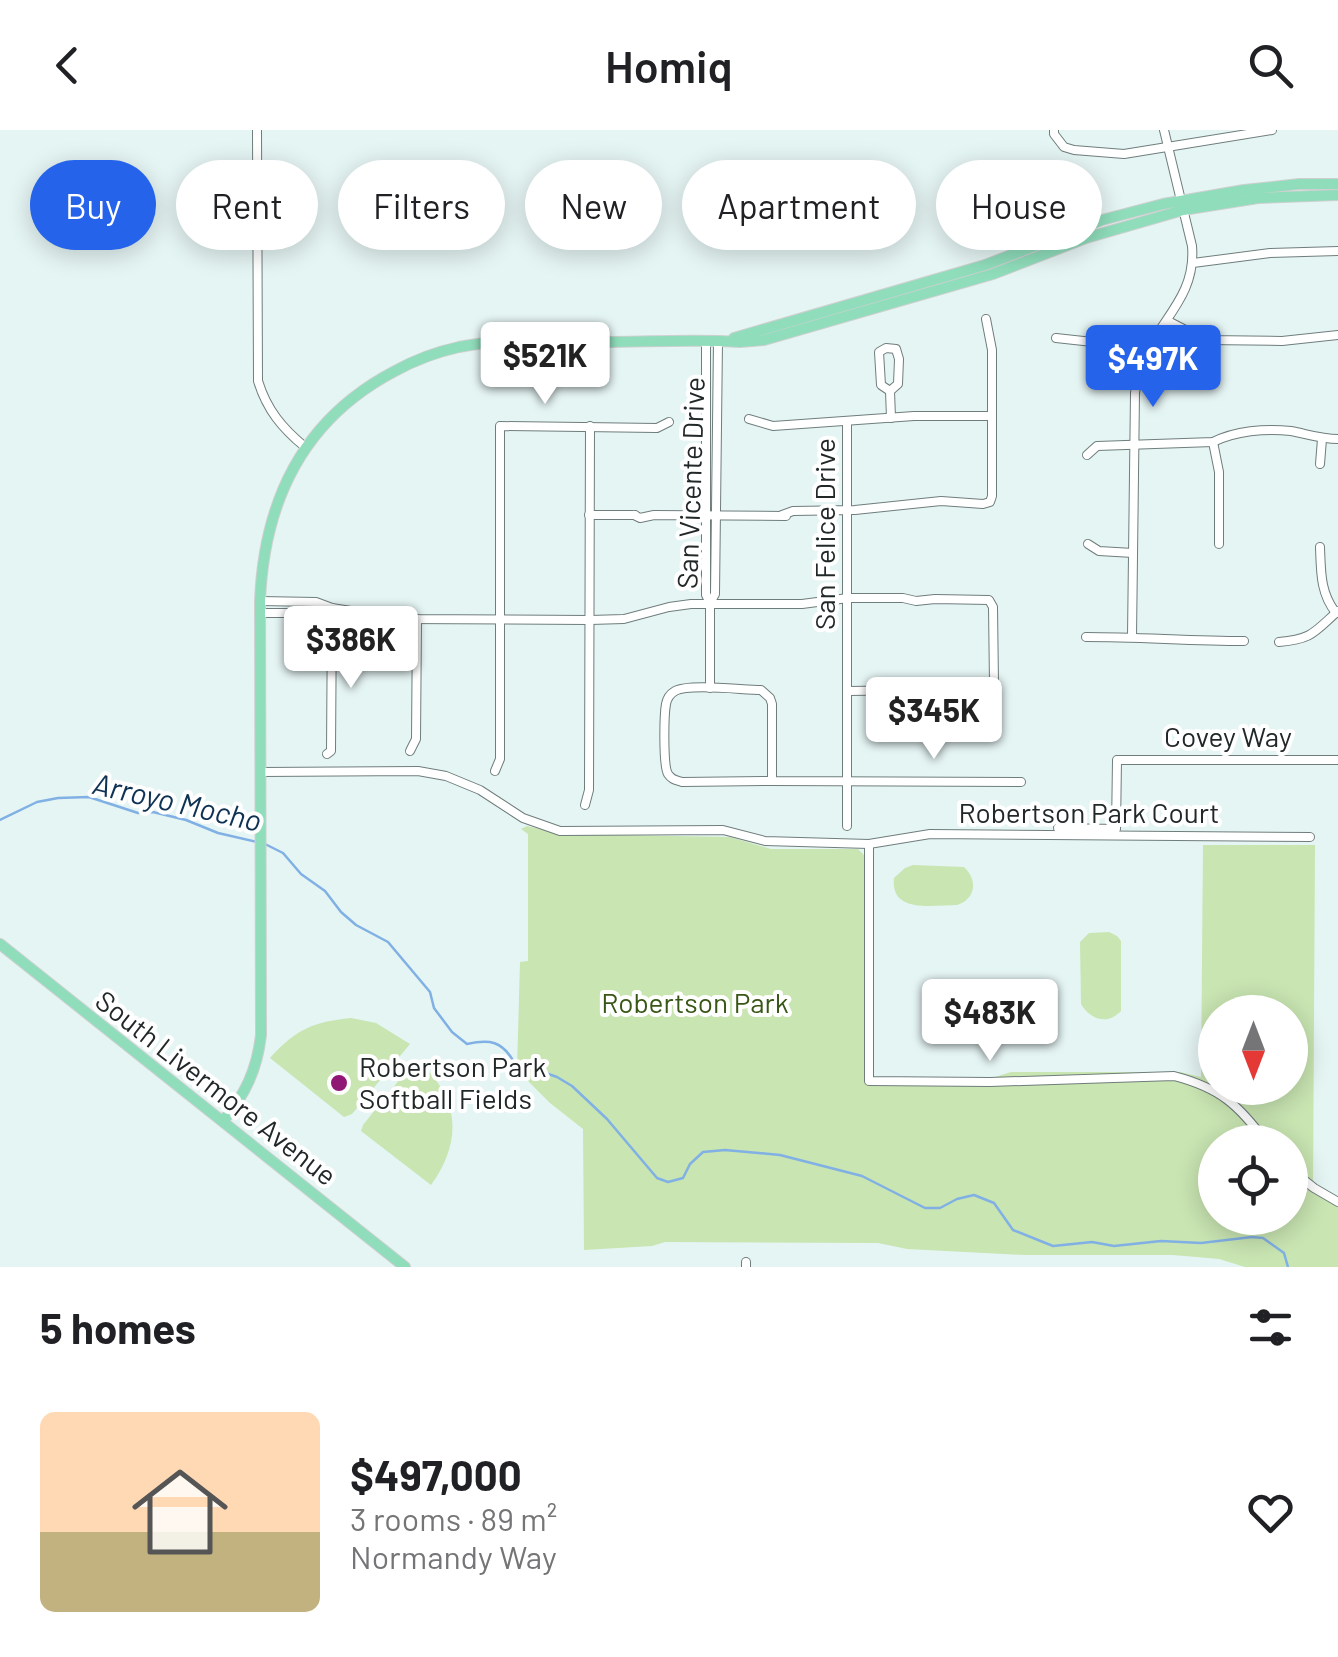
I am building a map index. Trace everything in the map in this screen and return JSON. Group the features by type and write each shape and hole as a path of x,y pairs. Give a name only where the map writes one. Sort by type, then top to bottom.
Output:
{"main road":[{"path":"1182,206 1244,190 1338,184"},
{"path":"224,1121 243,1095 259,1057 260,607 267,536 282,490 305,448 329,417 352,397 376,380 431,354 457,348 508,342 716,341 985,266 1102,220 1163,204 1338,195"},
{"name":"South Livermore Avenue","path":"0,944 404,1267"}],"street":[{"path":"257,130 258,381 268,409 305,448"},
{"path":"1054,130 1060,143 1074,150 1124,154 1272,130"},
{"path":"1132,637 1135,392 1144,356 1188,284 1193,263 1164,130"},
{"path":"1193,263 1270,252 1338,251"},
{"path":"590,515 782,516 793,511 990,502 992,344 986,320"},
{"path":"1168,321 1204,340 1282,341 1338,336"},
{"path":"1056,338 1111,344 1144,356"},
{"name":"San Vicente Drive","path":"710,688 710,604 715,594 710,515 716,341"},
{"path":"882,349 898,352 898,384 890,391 880,386 882,349"},
{"path":"890,391 892,418"},
{"path":"749,419 773,426 992,416"},
{"path":"495,772 500,759 500,426 657,428 669,422"},
{"name":"San Felice Drive","path":"847,826 848,422"},
{"path":"585,805 590,790 590,426"},
{"path":"1087,455 1097,446 1213,442 1230,434 1260,431 1338,439"},
{"path":"1320,464 1322,439"},
{"path":"1213,442 1220,472 1220,544"},
{"path":"1088,544 1098,551 1133,553"},
{"path":"1279,642 1310,637 1337,612 1326,600 1320,547"},
{"path":"260,607 316,602 392,618 590,620 624,620 669,607 802,604 848,598 924,596 987,600 993,607 994,684 986,691 848,690"},
{"path":"327,754 332,751 332,608"},
{"path":"410,751 416,739 417,619"},
{"path":"1086,637 1244,641"},
{"path":"772,781 770,698 761,690 683,689 668,697 666,766 669,776 682,782 1021,782"},
{"name":"Covey Way","path":"1058,828 1116,829 1117,760 1338,760"},
{"name":"Robertson Park Court","path":"261,772 418,770 480,790 523,818 560,831 723,830 765,841 869,844 930,834 1310,836"},
{"path":"869,844 870,1080 990,1082 1174,1076 1224,1096 1253,1125"},
{"path":"1308,1183 1338,1202"}],"green space":[{"name":"Robertson Park","path":"527,826 560,834 730,837 771,849 858,849 864,855 865,1077 1180,1072 1198,1076 1198,1105 1308,1105 1308,995 1202,995 1203,845 1315,845 1313,1192 1338,1207 1338,1267 1245,1267 1219,1259 1173,1255 1025,1255 907,1249 878,1243 665,1242 584,1250 583,1129 517,1070 520,962 528,961 528,834 521,829"},
{"path":"913,865 964,867 973,883 971,894 957,905 906,902 895,889 894,878"},
{"path":"1109,932 1121,941 1121,1011 1105,1019 1089,1014 1081,1004 1080,942 1089,933"},
{"name":"Robertson Park Softball Fields","path":"351,1018 376,1023 410,1044 352,1114 344,1117 270,1058 306,1029"},
{"name":"Robertson Park Softball Fields","path":"416,1059 441,1088 452,1119 449,1151 431,1185 361,1131"}],"waterway":[{"name":"Arroyo Mocho","path":"0,820 37,802 89,797 257,842"},
{"name":"Arroyo Mocho","path":"265,844 283,853 356,925 388,942 430,992 434,1008 452,1032 467,1044 495,1043 514,1062 572,1086 607,1119 657,1178 668,1182 683,1178 703,1152 780,1155 862,1176 925,1208 940,1208 974,1195 994,1203 1013,1230 1053,1246 1092,1242 1114,1246 1161,1241 1201,1243 1252,1237 1263,1238 1284,1253 1288,1267"}],"place":[{"name":"Robertson Park Softball Fields","path":"339,1083"}]}
